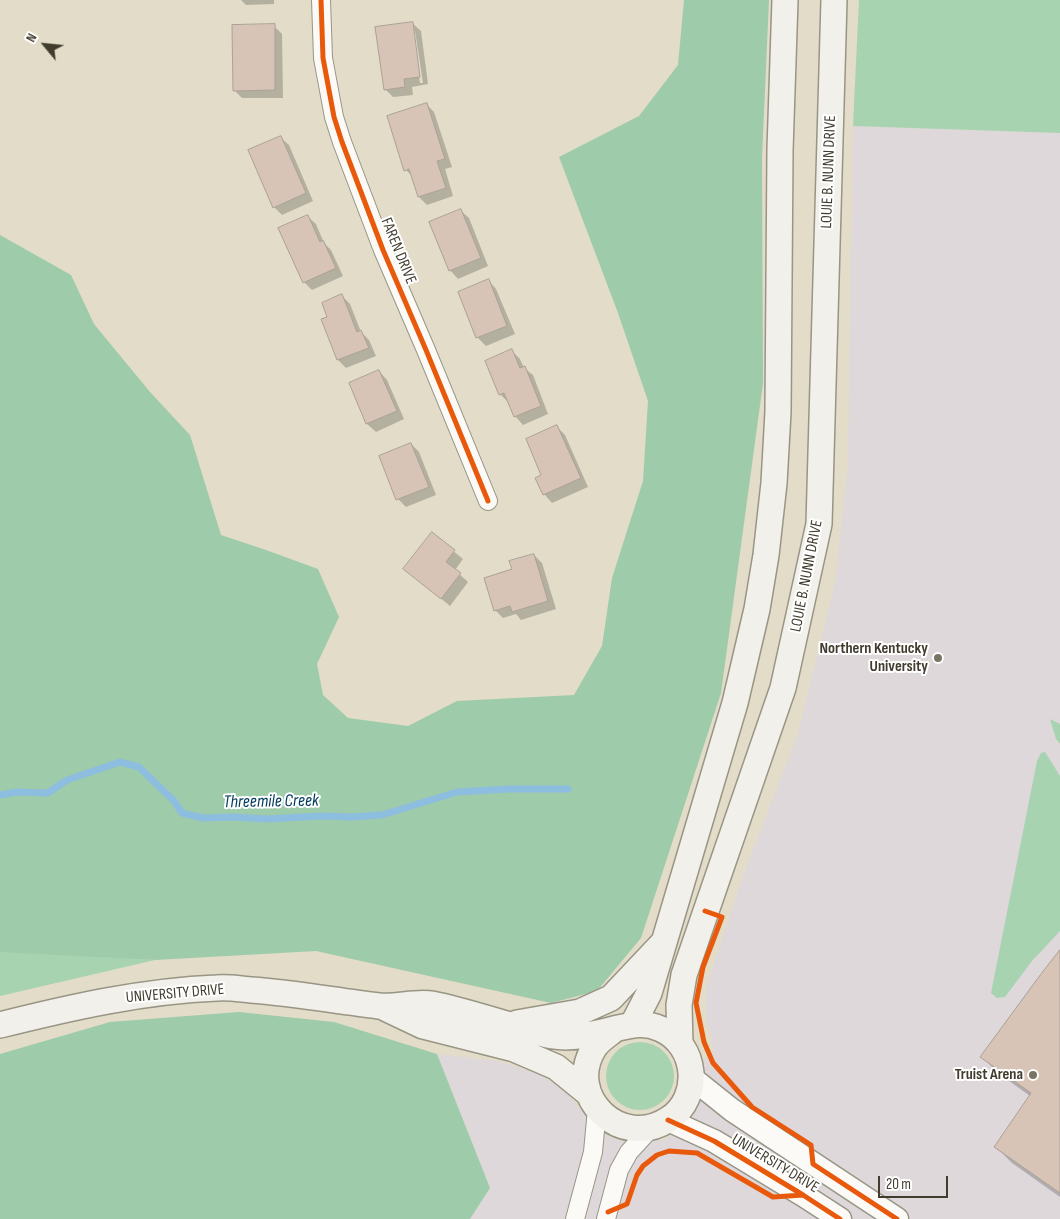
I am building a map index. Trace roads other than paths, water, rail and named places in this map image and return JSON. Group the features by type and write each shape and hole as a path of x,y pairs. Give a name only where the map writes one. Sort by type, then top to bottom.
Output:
{"main road":[{"path":"593,1101 586,1075 590,1057 601,1040 624,1026 649,993 735,703 758,609 774,483 778,412 780,150 785,0"},
{"name":"LOUIE B. NUNN DRIVE","path":"680,1044 679,1005 684,975 783,688 819,524 834,0"},
{"path":"510,1024 580,1012 611,998 664,943"},
{"name":"UNIVERSITY DRIVE","path":"0,1025 70,1007 144,994 219,988 286,992 382,1007 429,1004 555,1036 582,1036 624,1026 642,1024 668,1032 680,1044 689,1060 692,1078"},
{"name":"UNIVERSITY DRIVE","path":"382,1007 423,1026 514,1049 556,1067 593,1101 611,1121 621,1126 633,1129 659,1124"},
{"path":"659,1124 681,1108 688,1096 692,1078"}],"street":[{"name":"FAREN DRIVE","path":"321,0 323,58 334,117 342,142 382,250 426,350 488,501"},
{"name":"UNIVERSITY DRIVE","path":"692,1078 732,1110 897,1219"},
{"path":"575,1219 593,1152 593,1101"},
{"path":"606,1219 619,1170 629,1152 659,1124"},
{"name":"UNIVERSITY DRIVE","path":"659,1124 714,1142 840,1219"}],"waterway":[{"name":"Threemile Creek","path":"0,795 17,792 48,793 67,780 120,762 139,767 174,801 182,813 203,818 266,819 382,815 457,792 508,789 568,789"}],"place":[{"name":"Northern Kentucky University","path":"938,658"},
{"name":"Truist Arena","path":"1033,1075"}]}
